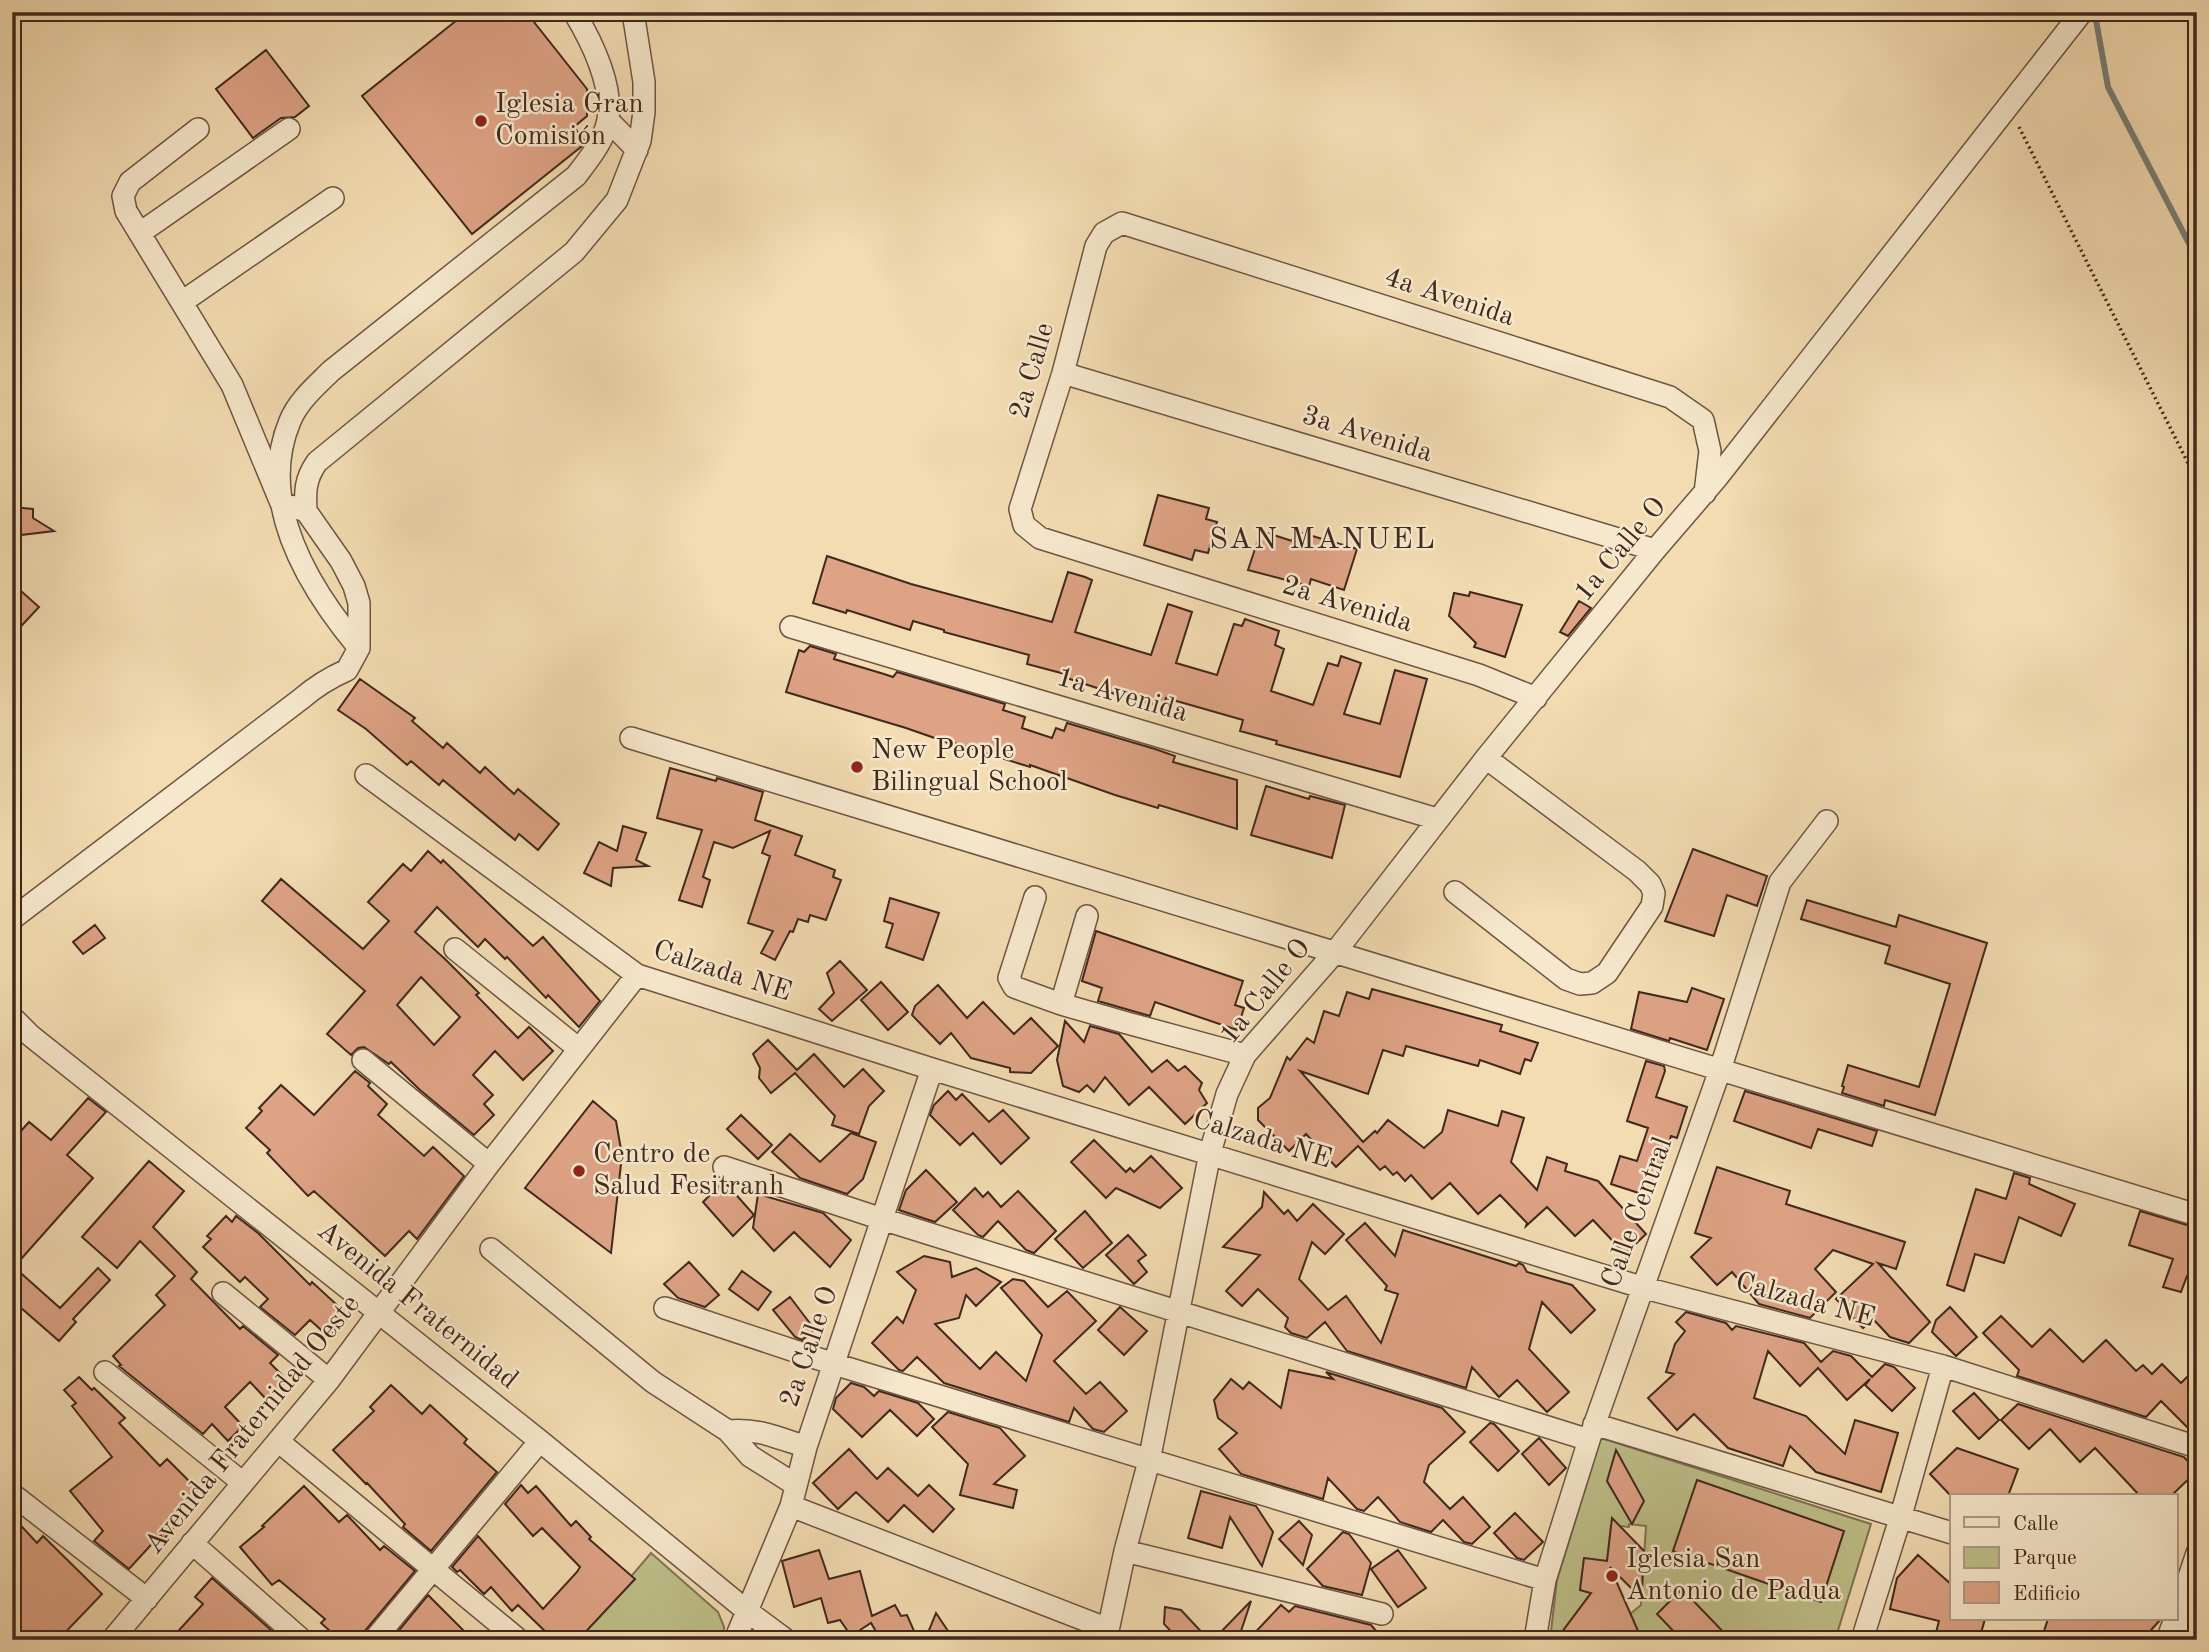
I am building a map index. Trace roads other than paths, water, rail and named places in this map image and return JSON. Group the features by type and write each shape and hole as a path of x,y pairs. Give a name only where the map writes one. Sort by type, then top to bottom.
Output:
{"street":[{"path":"282,503 280,464 290,421 299,405 331,371 576,176 597,148 608,120 607,91 586,31 574,12"},
{"path":"12,919 314,688 347,670 359,648 359,603 354,586 341,561 306,511 305,486 309,474 317,462 574,251 617,200 640,141 644,112 644,82 633,12"},
{"name":"1a Calle O","path":"1107,1634 1149,1461 1210,1153 1227,1094 1245,1055 1336,951 1486,758 1655,550 1705,494 2082,12"},
{"path":"608,120 637,150"},
{"path":"140,233 289,129"},
{"path":"198,130 130,182 123,196 126,211 232,385 282,503 292,543 313,585 335,619 359,648"},
{"path":"182,302 333,198"},
{"name":"4a Avenida","path":"1104,233 1122,223 1670,397 1703,420 1710,451 1705,494"},
{"name":"2a Calle","path":"1024,525 1020,509 1063,373 1096,246 1104,233"},
{"name":"3a Avenida","path":"1063,373 1655,550"},
{"path":"282,503 306,511"},
{"name":"2a Avenida","path":"1024,525 1040,538 1479,675 1536,698"},
{"name":"1a Avenida","path":"791,627 1437,819"},
{"path":"632,738 2197,1215"},
{"path":"1455,892 1566,979 1580,984 1592,983 1607,973 1652,906 1654,892 1637,871 1486,758"},
{"name":"Calzada NE","path":"366,775 636,975 1641,1287 1942,1367 2197,1447"},
{"name":"Calle Central","path":"1535,1640 1545,1580 1591,1432 1720,1070 1780,882 1827,821"},
{"path":"1035,897 1009,978 1014,987 1061,1004 1245,1055"},
{"path":"1061,1004 1087,916"},
{"path":"455,949 579,1049"},
{"name":"Avenida Fraternidad Oeste","path":"112,1640 329,1380 489,1164 636,975"},
{"name":"Avenida Fraternidad","path":"12,1017 31,1035 381,1312 786,1640"},
{"path":"363,1060 489,1164"},
{"name":"2a Calle O","path":"735,1640 794,1495 806,1447 932,1069"},
{"path":"724,1167 1180,1313 1950,1532"},
{"path":"491,1249 653,1382 728,1431 794,1495 1107,1634"},
{"path":"223,1293 329,1380"},
{"path":"665,1308 834,1364 1545,1580"},
{"path":"1862,1640 1900,1518 1942,1367"},
{"path":"105,1373 243,1483"},
{"path":"728,1431 759,1431 806,1447"},
{"path":"278,1441 519,1640"},
{"path":"373,1640 540,1441"},
{"path":"12,1494 147,1599"},
{"path":"192,1543 302,1640"},
{"path":"1125,1551 1382,1614"},
{"path":"2178,1606 2197,1553"},
{"path":"2178,1610 2197,1626"},
{"path":"2167,1640 2173,1620"}],"waterway":[{"path":"2096,20 2108,87 2197,259"}],"place":[{"name":"Iglesia Gran Comisión","path":"481,121"},
{"name":"New People Bilingual School","path":"857,767"},
{"name":"Centro de Salud Fesitranh","path":"579,1171"},
{"name":"Iglesia San Antonio de Padua","path":"1612,1576"}],"district":[{"name":"SAN MANUEL","path":"1323,540"}]}
